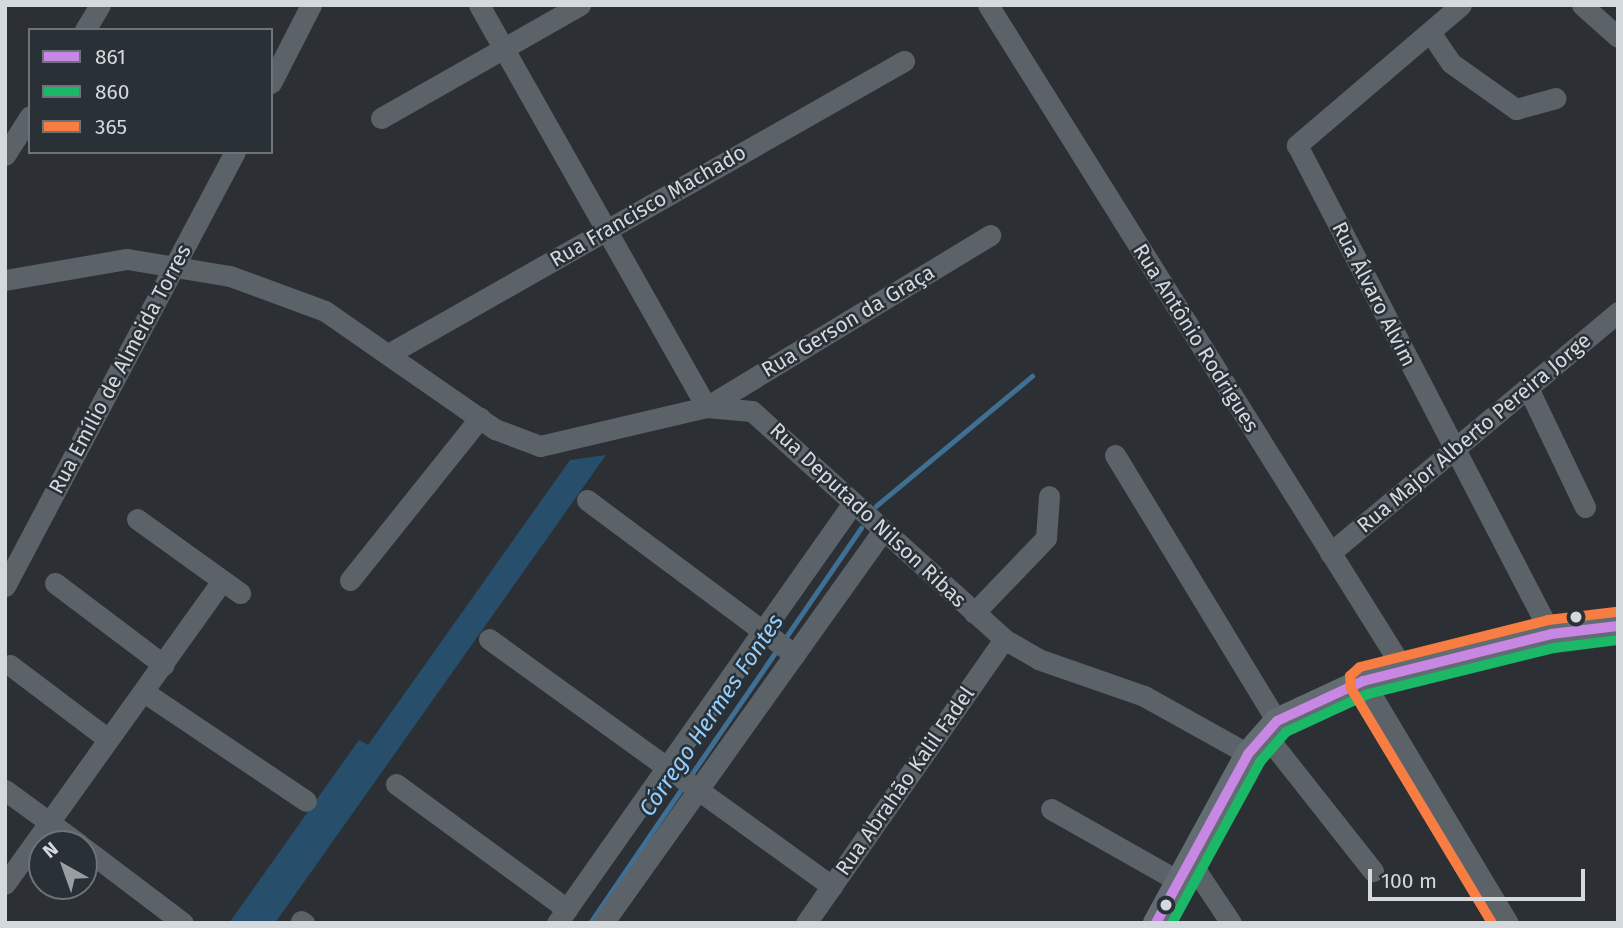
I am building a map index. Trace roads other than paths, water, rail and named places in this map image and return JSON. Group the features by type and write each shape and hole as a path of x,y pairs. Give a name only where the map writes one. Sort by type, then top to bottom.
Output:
{"main road":[{"path":"1156,923 1186,873 1248,754 1271,727 1363,681 1551,634 1618,626"}],"street":[{"path":"86,28 100,5"},
{"path":"273,79 311,5"},
{"path":"479,5 706,407"},
{"path":"381,118 579,5"},
{"name":"Rua Antônio Rodrigues","path":"988,5 1404,670"},
{"name":"Rua Álvaro Alvim","path":"1461,5 1297,145 1551,634"},
{"path":"1582,5 1618,37"},
{"path":"1430,32 1451,63 1516,109 1556,98"},
{"name":"Rua Francisco Machado","path":"392,352 904,61"},
{"path":"5,155 28,119"},
{"name":"Rua Emílio de Almeida Torres","path":"5,586 174,262 234,154"},
{"name":"Rua Gerson da Graça","path":"706,407 990,235"},
{"name":"Rua Deputado Nilson Ribas","path":"5,279 101,261 174,262 305,302 392,352 480,418 540,446 706,407 742,407 763,418 883,531 1004,639 1038,659 1144,696 1248,754"},
{"name":"Rua Major Alberto Pereira Jorge","path":"1330,553 1618,312"},
{"path":"1528,388 1585,507"},
{"path":"350,580 480,418"},
{"path":"1115,455 1271,727 1373,870"},
{"path":"974,613 1046,538 1049,496"},
{"path":"587,500 795,655"},
{"path":"396,784 562,916 853,503"},
{"path":"5,884 164,664 231,587 137,519"},
{"path":"603,923 883,531"},
{"path":"55,583 164,664"},
{"path":"489,639 664,771 832,886"},
{"name":"Rua Abrahão Kalil Fadel","path":"806,923 1004,639"},
{"path":"10,665 108,739"},
{"path":"1363,681 1508,923"},
{"path":"144,692 306,801"},
{"path":"5,790 61,830"},
{"path":"1051,809 1186,873 1231,923"},
{"path":"98,859 183,923"}],"waterway":[{"path":"876,506 1032,376"},
{"name":"Córrego Hermes Fontes","path":"784,640 861,528"},
{"name":"Córrego Hermes Fontes","path":"691,775 777,650"},
{"name":"Córrego Hermes Fontes","path":"590,923 684,785"}]}
